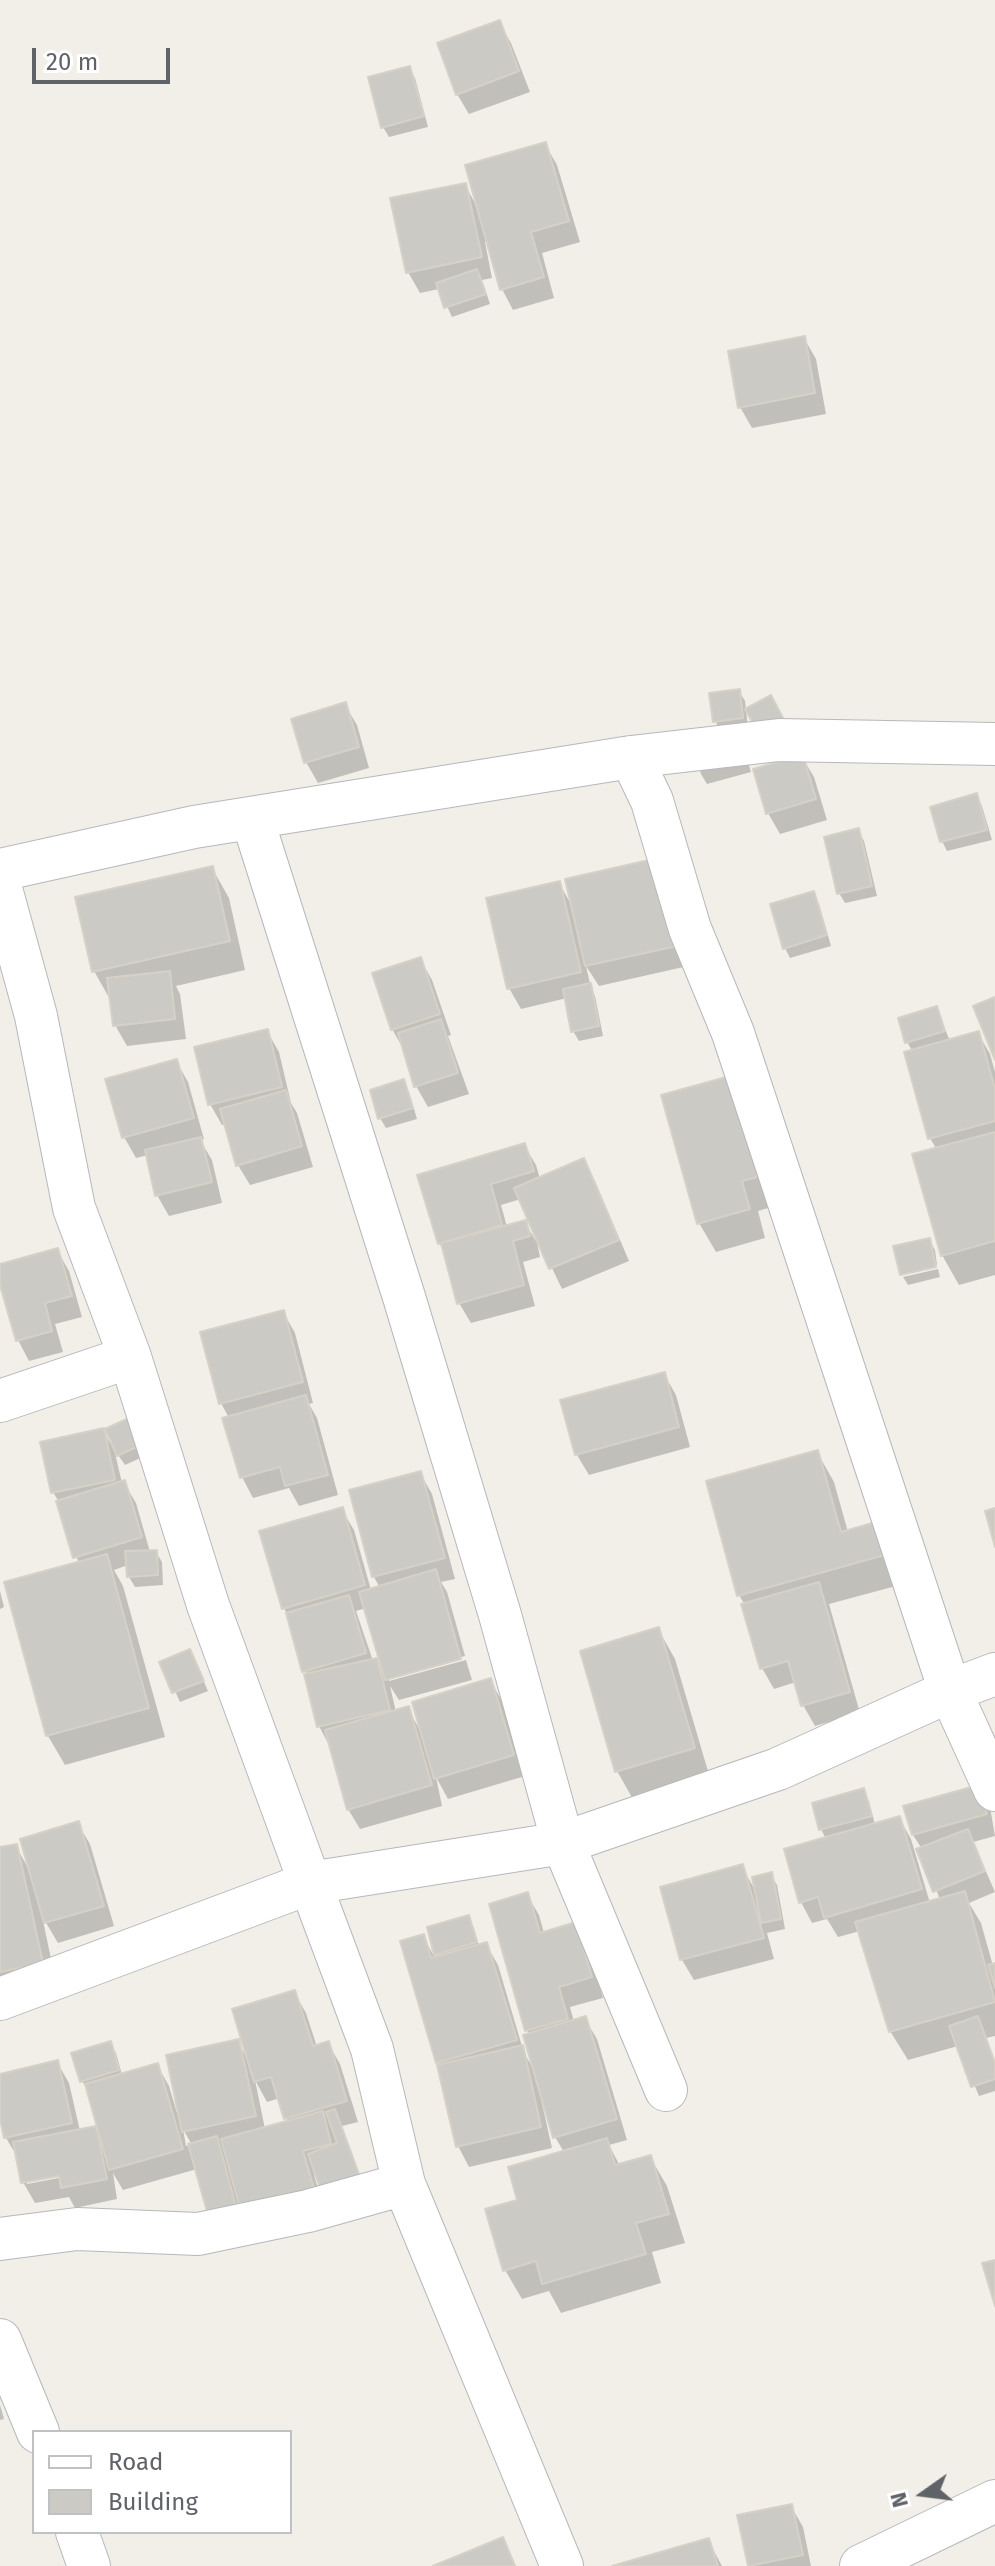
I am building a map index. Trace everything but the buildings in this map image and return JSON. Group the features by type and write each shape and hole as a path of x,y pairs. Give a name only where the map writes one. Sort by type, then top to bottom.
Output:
{"street":[{"path":"0,870 194,827 631,757 779,740 995,744"},
{"path":"631,757 652,801 690,929 733,1033 950,1691 995,1790"},
{"path":"252,818 500,1615 563,1843 666,2090"},
{"path":"0,885 36,1016 74,1208 130,1357 208,1605 372,2049 404,2184 562,2566"},
{"path":"0,1401 130,1357"},
{"path":"0,1999 310,1883 563,1843 778,1769 950,1691 995,1674"},
{"path":"0,2239 77,2229 198,2234 308,2211 404,2184"},
{"path":"0,2340 37,2430"},
{"path":"871,2564 995,2501"},
{"path":"78,2534 89,2566"}]}
